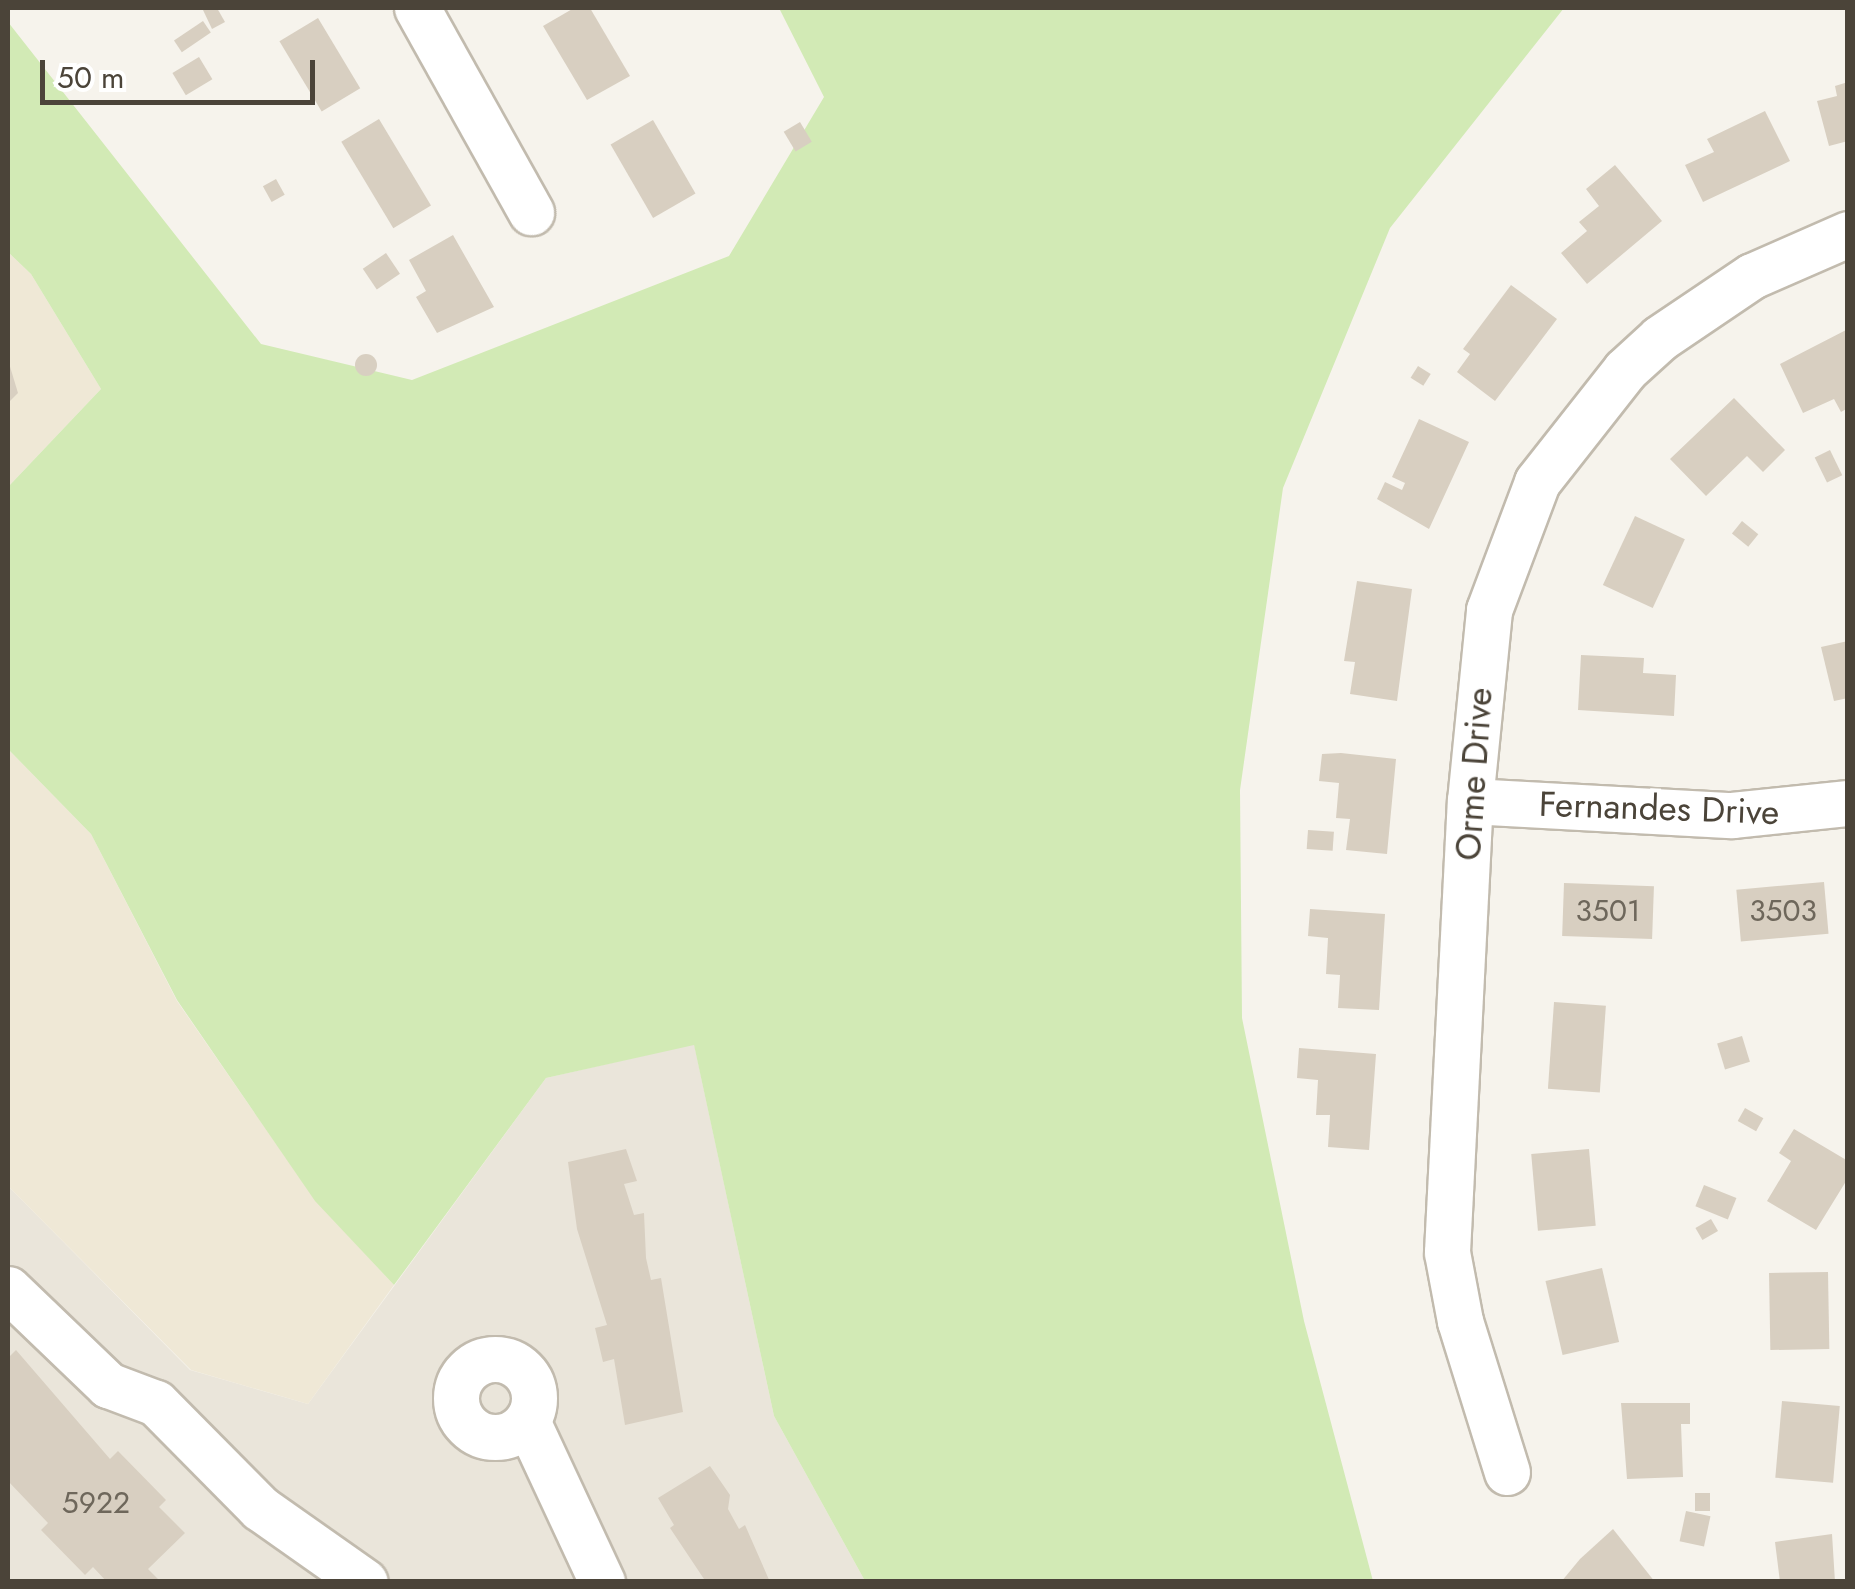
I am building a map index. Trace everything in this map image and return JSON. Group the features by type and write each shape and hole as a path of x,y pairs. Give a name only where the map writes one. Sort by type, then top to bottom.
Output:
{"street":[{"path":"416,8 531,212"},
{"name":"Orme Drive","path":"1507,1472 1460,1321 1447,1252 1470,801 1489,610 1538,482 1592,406 1660,338 1752,276 1848,234"},
{"name":"Fernandes Drive","path":"1470,801 1732,815 1848,804"},
{"path":"8,1289 108,1385 156,1403 260,1508 365,1582"},
{"path":"527,1421 602,1582"}],"shaded area":[{"path":"8,252 31,274 101,389 8,487"},
{"path":"8,749 91,834 177,1001 315,1200 394,1285 308,1404 191,1370 8,1186"},
{"path":"694,1044 774,1416 865,1581 8,1581 8,1186 190,1370 308,1404 546,1078"}],"green space":[{"path":"779,8 1564,8 1390,228 1283,488 1240,790 1242,1018 1304,1321 1373,1581 865,1581 774,1416 694,1045 546,1078 394,1285 315,1201 177,1000 91,834 8,749 8,487 101,389 31,274 8,252 8,22 261,344 412,380 729,256 824,97"}],"building":[{"path":"217,8 225,22 212,29 203,10"},
{"path":"574,8 590,8 630,76 587,100 543,26"},
{"path":"318,18 360,88 322,111 279,41"},
{"path":"203,21 211,33 182,52 174,41"},
{"path":"199,57 212,79 186,95 172,73"},
{"path":"1848,82 1848,141 1829,146 1817,101 1837,96 1835,86"},
{"path":"1765,111 1790,161 1703,202 1685,165 1714,152 1707,139"},
{"path":"379,119 431,206 393,228 341,142"},
{"path":"653,120 696,194 653,218 611,144"},
{"path":"800,122 812,142 796,152 784,132"},
{"path":"1615,165 1662,221 1587,284 1561,253 1587,231 1579,222 1599,206 1586,189"},
{"path":"276,179 285,195 272,202 263,186"},
{"path":"453,235 494,307 437,333 416,297 426,291 409,260"},
{"path":"386,253 400,274 377,289 363,269"},
{"path":"1511,285 1557,319 1495,401 1457,372 1470,354 1463,349"},
{"path":"1848,329 1848,408 1841,412 1834,399 1803,413 1780,364"},
{"path":"366,354 374,357 374,373 366,376 358,373 355,365 358,357"},
{"path":"8,360 18,393 8,403"},
{"path":"1418,366 1431,374 1423,386 1411,378"},
{"path":"1734,398 1785,450 1763,472 1747,456 1706,496 1670,459"},
{"path":"1419,419 1469,442 1429,529 1377,499 1385,482 1402,490 1405,483 1392,477"},
{"path":"1830,450 1842,475 1827,483 1815,457"},
{"path":"1635,516 1685,539 1653,608 1603,585"},
{"path":"1742,521 1758,534 1748,547 1732,533"},
{"path":"1357,581 1412,589 1397,701 1350,694 1355,662 1344,661"},
{"path":"1848,641 1848,698 1834,701 1821,647"},
{"path":"1581,655 1644,658 1643,673 1676,675 1674,716 1578,710"},
{"path":"1322,754 1396,759 1387,854 1346,850 1350,819 1336,818 1339,783 1319,781"},
{"path":"1308,830 1334,832 1333,851 1307,849"},
{"path":"1824,882 1829,934 1741,941 1736,890"},
{"path":"1564,883 1654,886 1652,939 1562,936"},
{"path":"1310,909 1385,914 1379,1010 1338,1008 1340,975 1326,974 1328,938 1308,936"},
{"path":"1554,1002 1606,1006 1600,1092 1548,1089"},
{"path":"1742,1036 1750,1062 1725,1069 1717,1044"},
{"path":"1299,1048 1376,1054 1369,1150 1328,1147 1330,1115 1316,1115 1318,1080 1297,1078"},
{"path":"1745,1108 1763,1118 1756,1131 1738,1121"},
{"path":"1794,1129 1848,1161 1848,1178 1816,1230 1767,1201 1791,1161 1779,1153"},
{"path":"626,1149 637,1181 624,1184 634,1215 644,1213 651,1280 661,1278 683,1412 625,1425 614,1359 603,1362 595,1328 607,1325 577,1229 568,1162"},
{"path":"1589,1149 1596,1226 1538,1231 1531,1154"},
{"path":"1704,1185 1736,1198 1728,1219 1695,1206"},
{"path":"1711,1219 1718,1231 1702,1240 1695,1228"},
{"path":"1602,1268 1619,1342 1563,1355 1545,1281"},
{"path":"1828,1272 1829,1349 1770,1350 1769,1273"},
{"path":"16,1350 110,1459 118,1451 166,1500 159,1507 185,1533 148,1569 161,1582 107,1582 93,1567 85,1575 41,1530 48,1523 8,1481 8,1358"},
{"path":"1782,1401 1840,1406 1833,1483 1775,1478"},
{"path":"1621,1403 1690,1403 1690,1424 1681,1424 1683,1477 1627,1479"},
{"path":"710,1466 730,1495 728,1509 739,1529 745,1525 770,1582 706,1582 670,1528 674,1525 658,1498"},
{"path":"1695,1493 1710,1493 1710,1511 1695,1511"},
{"path":"1686,1511 1710,1516 1704,1547 1680,1541"},
{"path":"1613,1529 1655,1582 1561,1582 1580,1559"},
{"path":"1832,1534 1835,1582 1780,1582 1775,1542"}]}
